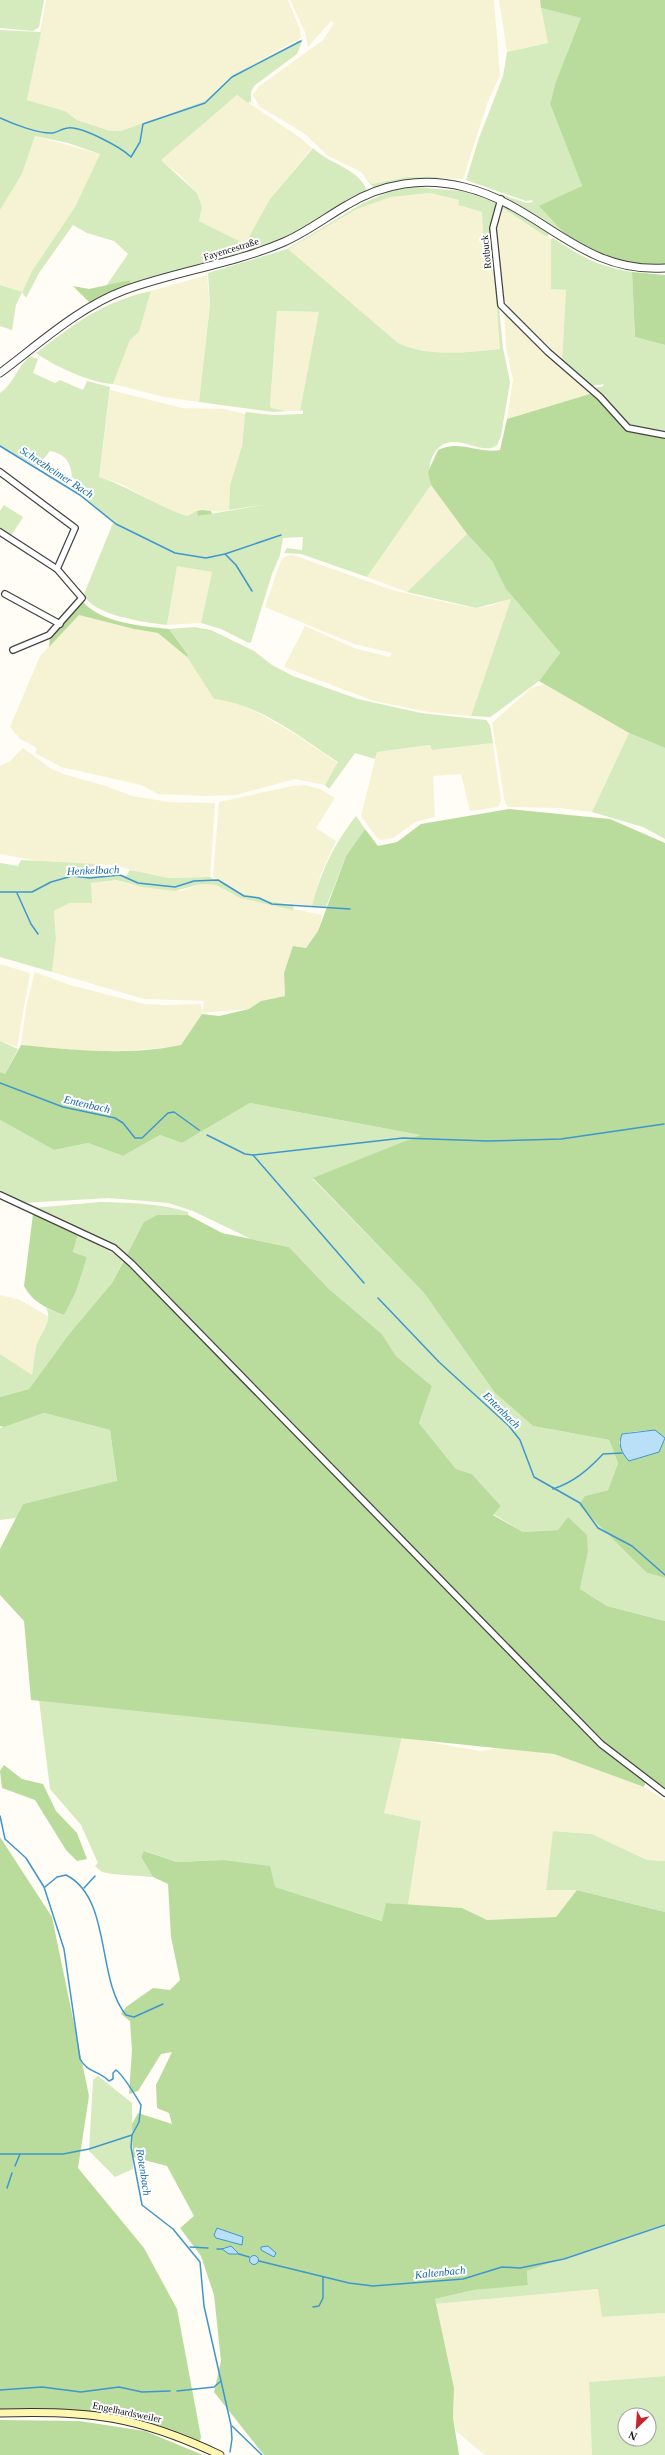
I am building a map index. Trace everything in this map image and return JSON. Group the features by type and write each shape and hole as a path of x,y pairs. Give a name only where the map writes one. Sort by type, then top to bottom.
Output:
{"main road":[{"name":"Engelhardsweiler","path":"0,2412 44,2411 106,2416 171,2433 220,2455"}],"street":[{"name":"Fayencestraße","path":"0,374 96,303 125,290 284,242 371,192 397,185 432,182 463,186 501,199 597,258 646,270 665,268"},
{"name":"Rotbuck","path":"501,199 493,228 501,305 548,352 600,396 628,428 665,435"},
{"path":"0,472 75,528 57,569"},
{"path":"0,532 57,569 82,598 49,635 13,650"},
{"path":"5,594 60,624"},
{"path":"0,1195 114,1248 132,1264 601,1744 665,1793"}],"shaded area":[{"path":"46,0 288,0 300,29 301,38 234,74 205,101 134,127 121,131 110,131 77,120 65,111 27,100"},
{"path":"290,0 494,0 500,75 487,104 463,179 407,177 372,184 361,172 328,156 305,134 259,106 253,95 258,87 323,40 334,23 331,21 308,47 305,32"},
{"path":"499,0 540,0 548,43 507,52"},
{"path":"237,95 302,139 312,148 270,199 245,245 199,221 202,207 197,193 180,175 160,160"},
{"path":"35,136 100,154 75,207 32,271 22,292 0,285 0,210 22,174"},
{"path":"430,193 459,200 458,205 482,212 483,237 494,270 501,349 455,353 432,353 412,349 398,343 287,249 357,209 391,197"},
{"path":"504,209 551,239 551,289 566,290 562,360 509,308 504,299 495,227 500,210"},
{"path":"207,275 210,305 199,402 164,397 113,384 130,340 139,332 151,291"},
{"path":"504,310 593,393 507,419 513,380 506,347"},
{"path":"277,311 320,312 300,411 286,411 271,408 270,405"},
{"path":"110,390 182,408 224,409 245,414 242,446 230,485 229,510 219,512 202,510 187,516 164,508 121,484 99,477"},
{"path":"431,485 467,534 407,592 367,577"},
{"path":"293,555 392,590 463,606 476,608 489,606 511,599 471,716 428,712 374,701 284,667 305,626 354,648 390,657 392,653 354,644 265,607 281,560 286,556"},
{"path":"177,565 212,572 201,623 167,625"},
{"path":"79,615 134,629 158,633 187,657 214,699 234,702 246,706 292,732 338,763 325,785 295,779 236,795 205,796 158,794 141,785 61,767 35,753 37,749 20,739 10,727 40,656"},
{"path":"544,684 629,733 592,812 559,808 508,807 505,803 492,723 531,688"},
{"path":"493,743 501,801 498,807 470,811 461,774 433,776 435,817 415,822 393,838 381,840 376,837 361,816 377,752 431,745 432,750"},
{"path":"23,748 50,768 63,774 106,786 132,796 169,802 215,803 210,877 168,878 151,876 115,865 49,863 0,854 0,766 10,761"},
{"path":"305,785 320,789 335,798 316,828 336,841 321,874 312,906 267,901 260,897 242,894 213,877 219,802 292,786"},
{"path":"116,880 132,885 181,891 201,884 216,885 240,898 323,915 318,931 306,948 294,946 284,973 285,996 261,1001 249,1009 202,1013 204,1001 144,999 52,972 56,939 54,911 70,903 92,903 90,883"},
{"path":"0,964 30,973 17,1047 0,1041"},
{"path":"35,972 70,985 144,1004 201,1004 202,1014 181,1045 168,1048 97,1052 21,1045 26,1007"},
{"path":"0,1295 18,1299 48,1316 49,1320 37,1345 32,1376 0,1354"},
{"path":"402,1737 480,1751 502,1748 554,1754 644,1787 665,1800 665,1861 647,1860 592,1834 554,1831 546,1889 577,1890 556,1917 487,1920 462,1908 408,1905 421,1821 384,1813"},
{"path":"598,2289 603,2317 665,2313 665,2376 589,2382 592,2455 486,2455 456,2431 453,2418 454,2388 435,2304"}],"green space":[{"path":"0,0 44,0 39,27 33,31 0,28"},
{"path":"540,0 665,0 665,265 619,264 573,242 539,206 582,186 550,104 555,84 581,18 541,8"},
{"path":"541,8 582,18 555,84 550,104 582,186 573,242 519,206 467,183 527,203 533,202 532,200 526,201 466,180 479,138 503,76 507,52 548,43"},
{"path":"0,30 41,32 27,100 65,111 77,120 110,131 121,131 205,101 234,74 303,39 297,54 254,86 251,92 251,101 248,103 237,95 161,160 197,193 202,207 199,221 245,244 270,199 313,148 320,154 358,177 367,191 311,224 282,239 251,252 249,248 244,250 244,254 130,286 130,280 106,286 128,254 114,241 87,233 73,225 39,273 26,298 22,292 32,271 75,207 100,154 68,143 35,136 22,174 0,210"},
{"path":"361,173 372,184 407,177 437,177 438,181 374,188"},
{"path":"416,187 462,191 495,202 496,208 491,226 503,348 510,382 501,436 497,445 491,448 484,448 458,442 450,442 442,445 435,452 431,460 430,468 431,485 367,577 301,554 284,553 287,548 302,550 303,537 283,538 280,555 272,574 251,642 249,643 221,629 201,623 212,572 177,566 167,625 121,617 108,613 97,607 89,601 84,594 113,523 74,491 77,481 72,477 69,463 60,454 50,451 37,467 0,446 0,393 9,385 21,366 30,356 38,359 33,373 55,383 60,380 83,390 87,381 110,387 99,477 187,516 197,511 199,516 268,504 229,510 230,485 242,446 245,414 246,412 273,415 303,414 303,410 300,411 319,312 277,311 270,405 271,408 286,411 273,412 199,402 210,305 208,273 287,249 363,203 391,191","holes":["430,193 459,200 458,205 482,212 483,237 494,270 500,349 448,353 423,351 398,343 288,249 357,209 391,197"]},
{"path":"505,206 549,234 547,237 504,209 500,210"},
{"path":"553,238 599,264 632,272 635,337 665,345 665,433 628,425 594,389 597,387 602,387 604,384 591,386 562,360 566,290 551,289 551,239"},
{"path":"632,272 665,275 665,345 635,337"},
{"path":"130,280 130,286 90,303 73,286 89,289"},
{"path":"0,285 22,292 16,305 12,330 0,326"},
{"path":"151,291 139,332 130,340 113,384 94,381 73,373 36,353 90,315 117,301"},
{"path":"593,393 629,431 665,437 665,748 629,733 539,681 560,653 506,589 492,561 467,534 431,485 428,472 438,450 446,447 461,446 492,451 500,450 507,419"},
{"path":"4,505 23,517 11,536 0,530 0,511"},
{"path":"197,511 211,511 212,514 198,516"},
{"path":"467,534 492,561 507,590 560,653 539,681 490,717 471,716 511,599 476,608 407,592"},
{"path":"83,602 91,609 111,619 134,625 169,629 188,655 187,657 158,633 134,629 79,615 49,647 50,638 77,606"},
{"path":"194,627 211,630 254,651 272,665 293,676 358,699 421,713 486,720 490,725 493,743 432,750 430,745 377,752 375,759 355,753 329,789 325,785 338,762 279,723 247,707 214,699 187,657 188,655 169,629"},
{"path":"629,733 665,748 665,839 643,827 592,812"},
{"path":"509,809 610,819 665,843 665,1438 654,1432 640,1431 622,1434 619,1443 629,1461 658,1452 665,1439 665,1578 647,1573 579,1505 585,1496 608,1490 618,1463 609,1440 533,1426 495,1393 424,1293 313,1178 420,1135 250,1103 182,1143 160,1135 123,1156 88,1143 54,1150 0,1120 0,1072 5,1074 21,1045 81,1050 121,1051 181,1045 202,1014 219,1016 249,1009 261,1001 285,996 284,973 293,946 306,948 318,931 346,856 365,829 378,846 397,842 421,824"},
{"path":"356,816 365,829 346,856 326,907 312,906 329,858"},
{"path":"21,860 96,864 78,877 108,874 126,876 130,870 168,878 210,877 242,894 260,897 267,901 294,905 293,910 240,898 216,885 201,884 175,891 142,887 116,880 91,883 92,903 70,903 54,911 56,939 52,972 0,957 0,863 18,866"},
{"path":"0,1041 18,1049 5,1074 0,1072"},
{"path":"250,1103 420,1135 313,1179 424,1293 495,1393 533,1426 609,1440 618,1463 608,1490 585,1496 647,1573 665,1578 665,1621 607,1606 580,1589 588,1552 568,1518 558,1530 523,1532 493,1514 501,1506 472,1474 456,1469 419,1423 432,1386 396,1356 382,1334 328,1288 289,1247 251,1239 193,1211 168,1203 109,1198 22,1203 0,1190 0,1120 54,1150 88,1143 123,1156 160,1135 182,1143"},
{"path":"100,1202 156,1205 188,1212 188,1215 163,1216 148,1221 143,1226 127,1255 33,1208"},
{"path":"33,1214 78,1234 73,1252 87,1257 76,1291 64,1315 36,1301 27,1292 24,1286"},
{"path":"157,1215 188,1215 222,1233 289,1247 328,1288 382,1334 396,1356 432,1386 419,1423 456,1469 472,1474 501,1506 493,1515 523,1532 558,1530 568,1517 587,1535 588,1552 580,1589 607,1606 665,1621 665,1791 646,1780 644,1787 554,1754 31,1700 24,1621 0,1595 0,1549 23,1504 117,1481 110,1430 44,1413 4,1427 0,1426 0,1397 29,1389 69,1334 112,1283 144,1222"},
{"path":"78,1234 124,1259 112,1283 69,1334 29,1389 0,1397 0,1354 32,1375 37,1344 48,1322 48,1313 46,1308 64,1315 87,1257 73,1252"},
{"path":"44,1413 110,1430 117,1482 23,1504 16,1518 0,1520 0,1428"},
{"path":"39,1700 402,1737 384,1813 421,1821 408,1905 386,1903 383,1921 274,1887 223,1860 177,1862 145,1851 141,1857 153,1877 102,1872 95,1866 98,1863 81,1825 50,1789"},
{"path":"4,1765 22,1779 43,1784 56,1811 77,1833 87,1859 77,1861 66,1850 35,1800 2,1788 0,1771"},
{"path":"553,1831 592,1834 647,1860 665,1861 665,1912 577,1890 546,1890"},
{"path":"0,1837 52,1917 89,2096 78,2168 144,2248 177,2309 201,2437 200,2441 150,2423 102,2413 53,2409 0,2409"},
{"path":"144,1851 177,1862 223,1860 270,1866 275,1887 382,1921 386,1903 462,1908 487,1920 556,1917 577,1890 665,1912 665,2224 527,2271 528,2285 474,2290 435,2299 454,2388 453,2418 459,2455 264,2455 214,2392 221,2361 214,2295 201,2256 180,2228 194,2216 167,2166 133,2157 132,2124 138,2113 172,2124 169,2113 157,2108 156,2085 172,2052 161,2054 138,2091 129,2094 132,2050 130,2021 121,2014 126,2007 153,1988 170,1990 180,1980 171,1937 168,1884 153,1877 141,1857"},
{"path":"98,2076 132,2103 133,2169 115,2177 89,2151 93,2080"},
{"path":"665,2224 665,2313 602,2317 598,2289 435,2304 435,2299 474,2290 528,2284 527,2271"},
{"path":"665,2376 665,2455 592,2455 589,2382"},
{"path":"0,2420 79,2421 145,2431 203,2455 0,2455"}],"water":[{"path":"655,1430 665,1438 659,1452 629,1461 624,1455 620,1445 622,1434"},
{"path":"217,2228 243,2237 242,2245 216,2238 214,2235"},
{"path":"231,2246 239,2254 229,2254 222,2249"},
{"path":"268,2246 276,2253 274,2257 261,2250 261,2247"},
{"path":"254,2255 259,2260 254,2265 249,2260"}],"waterway":[{"path":"0,118 19,126 47,133 53,133 68,128 82,130 110,143 131,157 140,142 143,124 205,103 232,77 301,41"},
{"name":"Schrezheimer Bach","path":"0,446 80,495 116,524 175,553 206,558 225,554 281,535"},
{"path":"225,554 236,565 252,591"},
{"name":"Henkelbach","path":"0,892 32,892 51,882 72,876 90,878 120,875 138,883 175,887 194,881 218,880 244,896 259,898 272,904 350,909"},
{"path":"17,893 31,924 38,934"},
{"name":"Entenbach","path":"0,1083 63,1107 115,1118 123,1123 135,1138 142,1138 168,1113 174,1112 199,1130"},
{"path":"253,1155 403,1138 487,1141 561,1139 664,1124"},
{"name":"Entenbach","path":"207,1135 245,1154 253,1155 364,1283"},
{"name":"Entenbach","path":"378,1298 439,1362 509,1426 520,1440 534,1477 580,1503 598,1528 632,1546 665,1575"},
{"path":"553,1489 568,1483 580,1475 603,1454 622,1453"},
{"name":"Rotenbach","path":"0,1816 5,1839 26,1858 44,1887 64,1949 80,2059 86,2067 105,2077 109,2081 113,2079 113,2073 116,2070 133,2091 141,2105 139,2122 132,2135 131,2147 142,2205 173,2229 200,2262 204,2306 231,2425 232,2439 230,2452"},
{"path":"45,1887 57,1877 66,1875 81,1886 91,1902 102,1940 110,1981 117,2000 126,2015 134,2017 163,2004"},
{"path":"84,1888 95,1876"},
{"path":"0,2154 63,2154 89,2149 132,2135"},
{"path":"15,2166 20,2154"},
{"path":"7,2188 12,2173"},
{"name":"Kaltenbach","path":"259,2261 349,2283 373,2286 463,2279 502,2267 520,2268 564,2259 665,2225"},
{"name":"Kaltenbach","path":"190,2247 208,2248"},
{"name":"Kaltenbach","path":"217,2249 222,2249"},
{"name":"Kaltenbach","path":"239,2254 249,2257"},
{"path":"313,2307 319,2306 323,2298 323,2277"},
{"path":"177,2391 214,2387 221,2381"},
{"path":"0,2390 42,2387 81,2392 119,2387 142,2392 170,2391"},
{"path":"232,2426 262,2455"}]}
